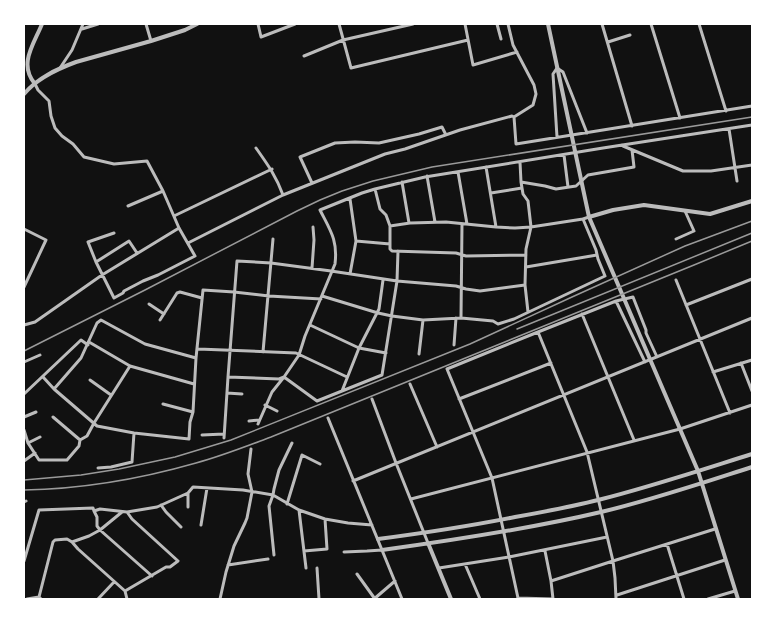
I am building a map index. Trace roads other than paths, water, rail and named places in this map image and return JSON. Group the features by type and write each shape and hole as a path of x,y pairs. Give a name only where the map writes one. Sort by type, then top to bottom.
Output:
{"street":[{"path":"42,24 25,68 38,90 49,101 51,116 55,128 62,136 73,144 84,157 114,164 147,162 163,190 179,228 195,256 158,276 124,291 114,298 88,242 114,233"},
{"path":"60,68 72,50 83,24"},
{"path":"82,29 98,24"},
{"path":"146,24 151,41"},
{"path":"24,94 34,84 60,68 76,62 151,41 185,30 197,24"},
{"path":"258,24 261,37 295,24"},
{"path":"339,24 351,68 468,40"},
{"path":"304,56 343,40 413,24"},
{"path":"465,24 473,65 517,52"},
{"path":"497,24 501,39"},
{"path":"188,243 283,195 312,183 385,154 405,149 460,130 512,116 514,117 533,105 536,94 534,85 513,44 508,24"},
{"path":"548,24 590,219 698,471 738,599"},
{"path":"602,24 632,126"},
{"path":"651,24 680,118"},
{"path":"699,24 726,110"},
{"path":"608,42 630,35"},
{"path":"558,70 563,72 587,133"},
{"path":"557,137 552,74 558,70"},
{"path":"514,117 516,144 752,106"},
{"path":"258,424 265,405 272,392 299,355 335,264 336,252 334,239 320,210 375,189 427,176 752,125"},
{"path":"312,183 300,157 335,143 379,143 442,127 446,135"},
{"path":"729,129 737,181"},
{"path":"622,145 683,171 711,171 752,165"},
{"path":"256,148 272,169 283,195"},
{"path":"521,182 545,186 556,190 576,186 588,175 634,167 632,150"},
{"path":"564,155 568,187"},
{"path":"520,162 523,194 528,201 531,227 526,255 525,285 528,312"},
{"path":"486,167 496,227"},
{"path":"174,216 272,169"},
{"path":"458,172 467,224"},
{"path":"427,176 435,222"},
{"path":"402,182 409,223"},
{"path":"491,193 522,188"},
{"path":"375,189 380,209 386,215 390,226 390,244 392,251 456,253 466,256 526,255"},
{"path":"128,206 163,190"},
{"path":"350,199 356,241 350,274"},
{"path":"390,226 409,223 446,222 496,227 531,227 590,219 613,210 644,205 710,214 752,201"},
{"path":"676,239 694,231 685,210"},
{"path":"43,376 54,389 97,426 134,433 189,439 190,422 193,412 196,358 203,290 269,296 321,298 392,316 423,320 461,318 493,320 498,324 514,319 605,276 583,219"},
{"path":"461,318 462,224"},
{"path":"312,268 314,240 313,227"},
{"path":"24,326 35,322 102,275 179,228"},
{"path":"24,229 46,240 24,287"},
{"path":"263,352 273,239"},
{"path":"96,262 129,241 137,253"},
{"path":"356,241 390,244"},
{"path":"284,377 317,401 382,375 392,316 398,251"},
{"path":"526,267 597,255"},
{"path":"202,436 224,436 237,262 271,263 332,271 396,282 456,286 480,291 525,285"},
{"path":"686,306 752,279"},
{"path":"342,391 359,348 378,313 383,280"},
{"path":"676,280 730,413"},
{"path":"160,320 177,293 180,292 202,298"},
{"path":"545,551 553,599 518,598 492,478 447,370 582,314 616,301 633,297 656,357"},
{"path":"616,301 645,362"},
{"path":"149,304 164,314"},
{"path":"582,314 634,440"},
{"path":"454,345 456,318"},
{"path":"353,481 752,318"},
{"path":"54,389 81,358 97,323 101,320 145,344 196,358"},
{"path":"419,354 423,320"},
{"path":"310,325 359,348 386,353"},
{"path":"538,332 587,452 613,561 616,597 676,575 725,560"},
{"path":"24,394 81,340 130,366 194,384"},
{"path":"198,349 296,353 347,377"},
{"path":"24,362 40,355"},
{"path":"713,372 752,360"},
{"path":"459,399 551,363"},
{"path":"741,363 752,391"},
{"path":"80,440 87,436 130,366"},
{"path":"228,377 279,379 284,377"},
{"path":"90,380 112,395"},
{"path":"410,384 437,446"},
{"path":"227,393 242,394"},
{"path":"372,399 451,599"},
{"path":"163,404 193,412"},
{"path":"265,405 277,411"},
{"path":"411,499 680,429 752,405"},
{"path":"24,417 36,412"},
{"path":"53,417 80,440"},
{"path":"328,418 402,599"},
{"path":"249,421 259,420"},
{"path":"24,431 28,443 39,460 67,460 79,446 80,440"},
{"path":"98,468 111,467 132,462 134,433"},
{"path":"28,443 40,437"},
{"path":"274,555 269,506 279,470 292,443"},
{"path":"220,599 234,546 245,523 252,492 248,474 251,449"},
{"path":"24,461 35,453"},
{"path":"378,539 501,520 598,500 670,480 752,454"},
{"path":"287,504 302,455 320,464"},
{"path":"344,552 382,550 428,544 601,512 673,492 752,467"},
{"path":"24,561 39,510 93,508 94,510 100,509 127,512 141,510 161,505 188,493 193,487 273,495 299,510 325,519 372,525"},
{"path":"202,525 207,488"},
{"path":"188,493 188,507"},
{"path":"161,505 181,527"},
{"path":"94,510 97,517 97,526 100,530 152,576"},
{"path":"299,510 306,568"},
{"path":"72,542 100,530 122,512"},
{"path":"125,591 166,567 170,567 178,561 132,519 127,512"},
{"path":"304,551 327,549 325,519"},
{"path":"551,581 715,529"},
{"path":"438,568 545,551 607,537"},
{"path":"27,599 40,598 53,542 55,540 67,539 125,591 127,599"},
{"path":"667,544 684,599"},
{"path":"228,565 268,559"},
{"path":"466,564 480,599"},
{"path":"317,568 318,599"},
{"path":"358,574 374,599 395,582"},
{"path":"98,599 114,582"},
{"path":"708,599 735,591"}],"railway":[{"path":"24,351 297,211 342,191 373,181 432,167 752,117"},
{"path":"24,480 81,475 119,469 175,457 231,440 470,344 685,246 752,221"},
{"path":"517,329 752,233"},
{"path":"24,490 67,488 111,482 175,469 225,454 271,437 752,241"}]}
